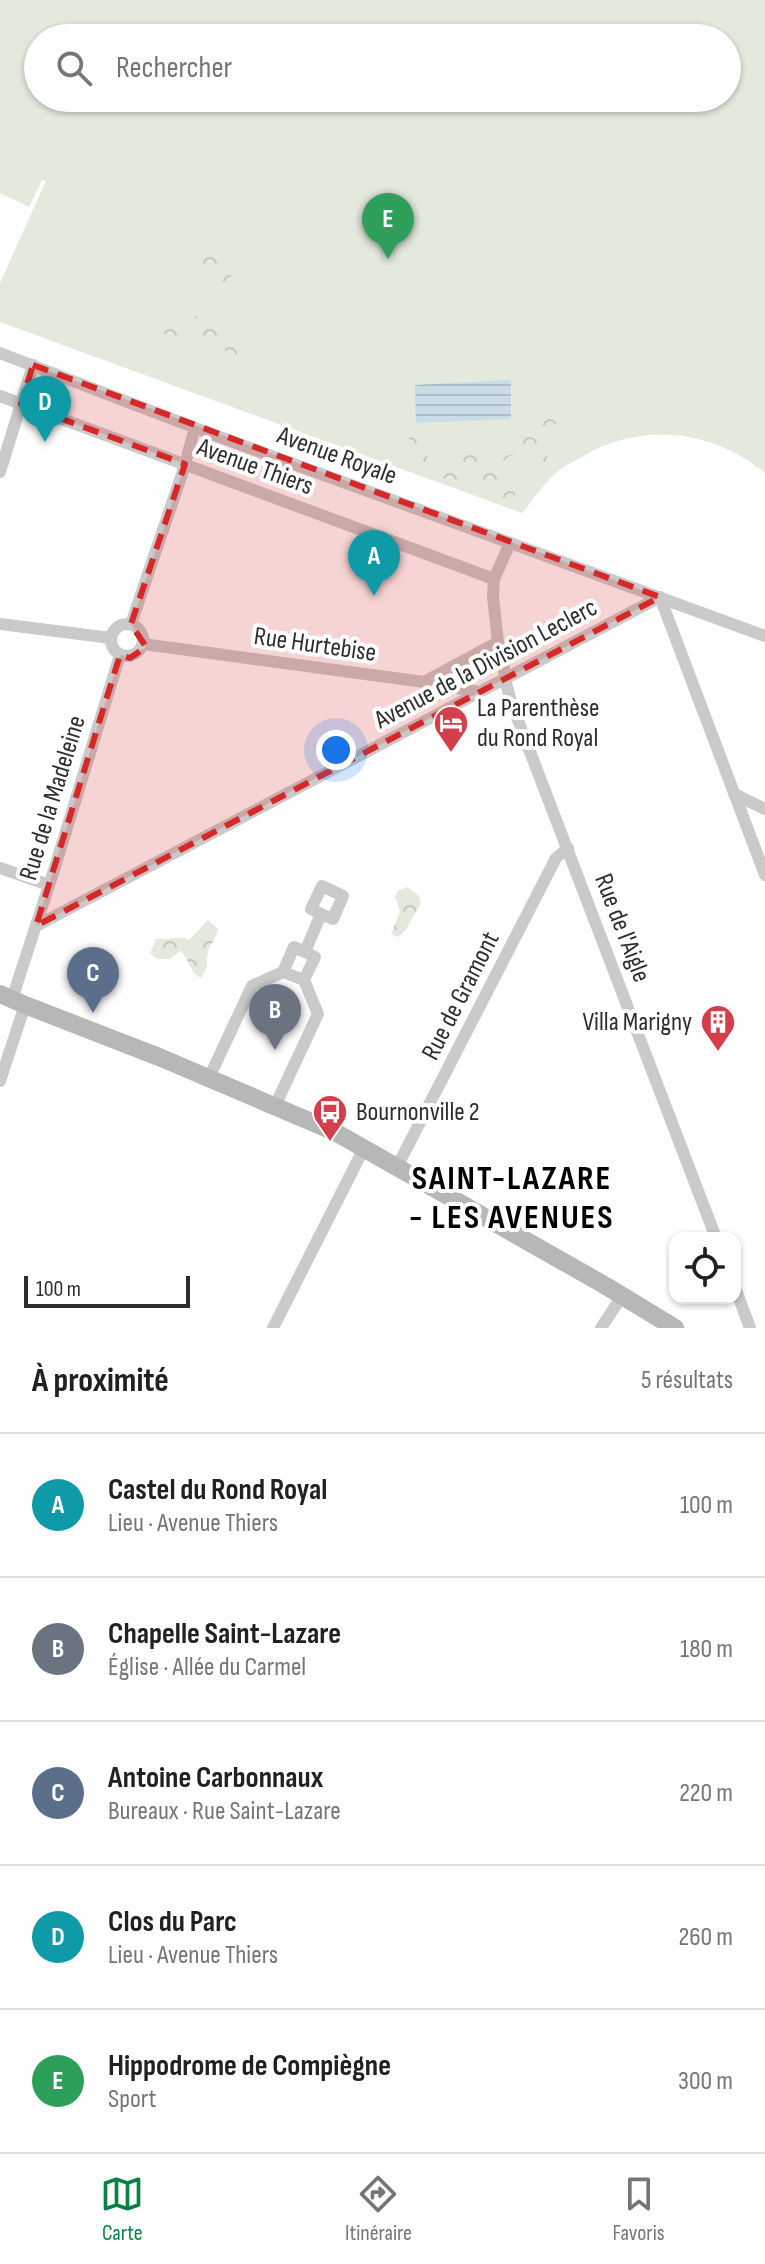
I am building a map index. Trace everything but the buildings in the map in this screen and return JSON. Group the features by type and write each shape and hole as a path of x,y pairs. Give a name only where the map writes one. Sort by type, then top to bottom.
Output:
{"main road":[{"path":"12,999 335,1132 675,1328"}],"street":[{"name":"Avenue Royale","path":"0,353 195,428 765,636"},
{"path":"0,472 33,365"},
{"name":"Avenue Thiers","path":"0,396 494,579"},
{"path":"131,624 195,428"},
{"path":"494,579 510,543"},
{"name":"Rue de l'Aigle","path":"494,579 493,610 511,702 714,1232"},
{"path":"660,597 765,875"},
{"name":"Avenue de la Division Leclerc","path":"36,926 660,597"},
{"path":"0,624 111,638"},
{"path":"131,624 142,634 143,644 134,655 120,655 113,648 111,638 120,625 131,624"},
{"path":"424,682 498,642"},
{"name":"Rue Hurtebise","path":"143,644 479,692"},
{"name":"Rue de la Madeleine","path":"0,1081 12,999 120,655"},
{"path":"734,794 765,809"},
{"name":"Rue de Gramont","path":"397,1167 556,858 568,848"},
{"path":"0,868 49,885"},
{"path":"305,952 321,914"},
{"path":"208,1080 252,986 283,972 294,947 315,957 304,980"},
{"path":"275,1106 318,1014 304,980 283,972"},
{"path":"273,1328 364,1148"},
{"path":"601,1328 622,1296"},
{"path":"741,1303 750,1328"}],"highlighted area":[{"path":"33,365 660,597 36,926 120,655 130,658 146,647 131,624 185,464 21,404"}],"green space":[{"path":"0,0 765,0 765,473 744,458 699,439 650,435 603,446 559,470 522,513 0,322 0,283 46,181 42,180 29,207 0,193"},
{"path":"204,247 239,264 239,270 232,273 227,289 218,289 212,273 200,271 195,260"},
{"path":"206,315 225,319 241,345 244,365 237,373 228,369 225,349 216,338 196,334 171,337 155,330 162,318 171,320"},
{"path":"555,415 556,423 543,444 549,463 544,466 528,455 509,456 493,471 515,486 515,496 504,502 409,465 403,456 403,447 413,433 427,443 427,457 437,462 460,445 472,454 515,439 536,417"},
{"path":"407,887 419,896 421,903 405,931 398,937 391,934 400,912 395,896"},
{"path":"208,920 218,929 201,978 194,973 181,951 170,959 157,959 150,953 156,939 189,940"}],"water":[{"path":"511,380 511,419 416,423 415,385"}],"place":[{"name":"Hippodrome de Compiègne","path":"388,259"},
{"name":"Clos du Parc","path":"45,442"},
{"name":"Castel du Rond Royal","path":"374,596"},
{"name":"La Parenthèse du Rond Royal","path":"451,754"},
{"name":"Antoine Carbonnaux","path":"93,1013"},
{"name":"Chapelle Saint-Lazare","path":"275,1050"},
{"name":"Villa Marigny","path":"718,1053"},
{"name":"Bournonville 2","path":"330,1143"}],"district":[{"name":"SAINT-LAZARE - LES AVENUES","path":"512,1198"}]}
